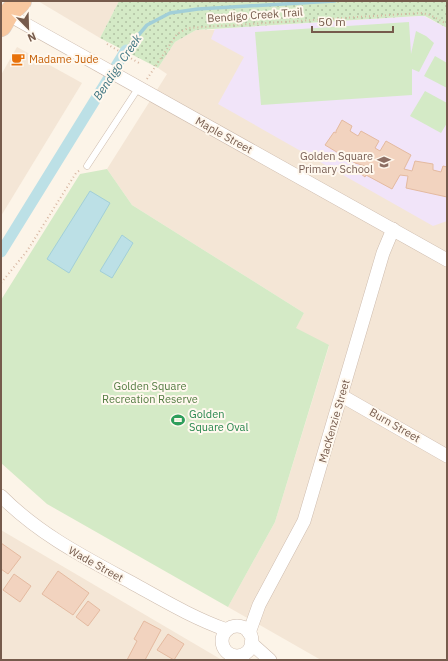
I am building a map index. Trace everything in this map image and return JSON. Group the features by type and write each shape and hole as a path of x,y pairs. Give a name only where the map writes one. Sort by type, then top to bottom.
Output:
{"street":[{"name":"Maple Street","path":"8,11 97,64 447,260"},
{"name":"MacKenzie Street","path":"235,645 259,605 304,522 383,252 393,229"},
{"name":"Burn Street","path":"342,396 447,456"},
{"name":"Wade Street","path":"1,496 23,517 54,540 199,620 235,645 264,660"},
{"name":"Wade Street","path":"235,645 270,660"}],"lane":[{"path":"86,166 139,87"}],"path":[{"name":"Bendigo Creek Trail","path":"139,87 148,79 177,34 188,28 421,14 430,15 447,24"},
{"path":"107,44 139,63"},
{"path":"1,283 27,251 76,173 86,166"}],"shaded area":[{"path":"38,1 119,1 100,38"},
{"name":"Golden Square Primary School","path":"424,16 447,28 447,221 433,226 218,104 244,57 211,39 215,29"},
{"path":"447,28 447,660 321,660 228,607 275,522 329,346 295,328 304,313 132,205 107,169 167,74 158,68 175,42 196,30"},
{"path":"17,47 82,83 1,216 1,75"},
{"path":"1,530 6,533 222,660 1,660"}],"green space":[{"path":"119,1 447,1 447,28 425,16 418,16 196,30 175,42 158,68 100,38"},
{"path":"409,22 411,54 416,31 426,36 434,43 419,72 412,69 412,95 261,105 255,32"},
{"path":"435,56 447,63 447,88 424,76"},
{"path":"425,91 447,103 447,123 441,133 410,116"},
{"name":"Golden Square Recreation Reserve","path":"107,169 132,205 304,313 296,328 329,345 275,522 228,607 47,504 1,463 1,300 80,174"}],"water":[{"path":"90,191 110,203 69,273 47,259"},
{"path":"122,235 133,243 112,278 100,271"}],"building":[{"path":"342,120 352,126 350,131 358,136 361,131 379,141 375,148 380,151 386,141 411,155 404,169 412,171 415,161 433,164 433,170 441,172 443,166 447,167 447,197 406,188 408,176 400,175 392,189 366,175 365,177 361,174 365,166 355,163 325,145 334,132 336,133"},
{"path":"1,543 21,557 8,574 1,569"},
{"path":"58,571 89,593 73,615 42,594"},
{"path":"14,574 31,586 20,602 3,590"},
{"path":"88,601 100,610 88,626 76,617"},
{"path":"144,621 161,630 145,660 127,660 137,641 134,639"},
{"path":"168,634 184,644 174,660 157,650"}],"waterway":[{"name":"Bendigo Creek","path":"126,50 147,25 170,13 198,9 335,1"},
{"name":"Bendigo Creek","path":"1,252 126,50"}],"place":[{"name":"Madame Jude","path":"18,59"},
{"name":"Golden Square Primary School","path":"384,162"},
{"name":"Golden Square Oval","path":"178,420"}]}
